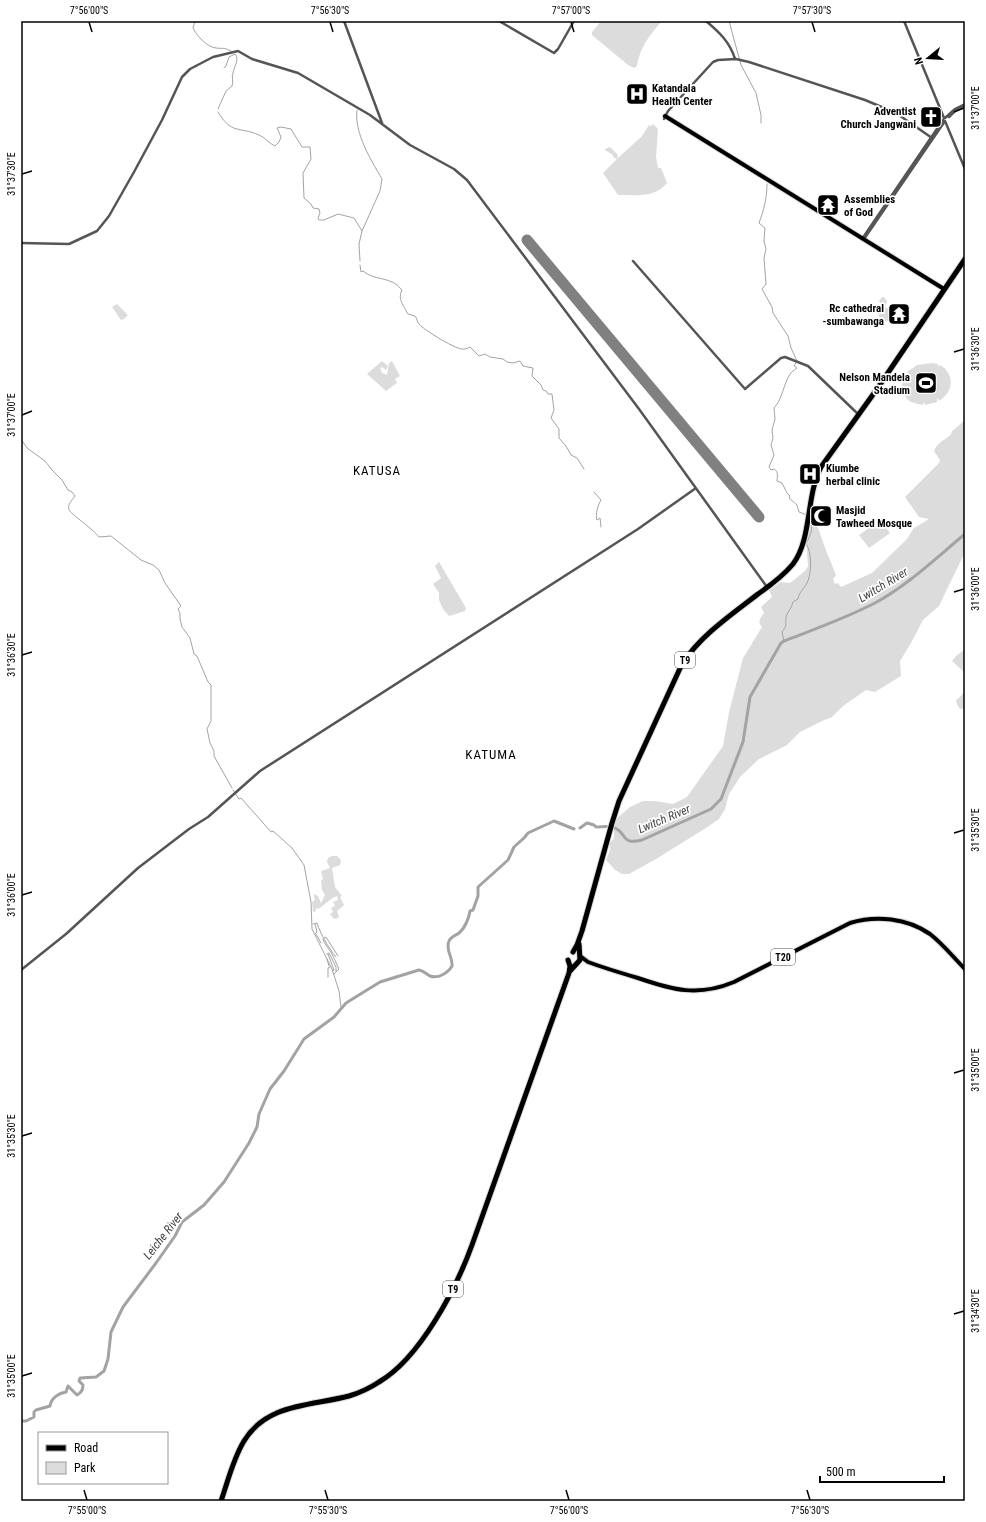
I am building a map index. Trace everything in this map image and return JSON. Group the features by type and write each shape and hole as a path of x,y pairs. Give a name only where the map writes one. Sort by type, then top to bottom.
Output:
{"highway":[{"name":"T9","path":"221,1501 241,1446 249,1434 262,1421 287,1408 351,1395 380,1382 397,1369 413,1351 443,1307 466,1261 569,973 570,966 568,956 573,952 579,941 609,831 625,786 684,661 708,634 782,576 794,562 801,547 819,470 965,259"},
{"name":"T9","path":"569,973 580,960 579,941"},
{"path":"573,952 580,955"},
{"path":"568,960 571,964 577,964"}],"main road":[{"path":"664,118 944,289"},
{"name":"T20","path":"580,955 588,962 674,989 693,992 704,991 734,982 850,923 878,918 898,921 924,930 940,943 965,969"},
{"name":"T20","path":"577,964 588,962"}],"street":[{"path":"344,21 382,124"},
{"path":"499,21 554,53 558,49 574,21"},
{"path":"706,21 725,39 732,48 738,60"},
{"path":"904,21 965,169"},
{"path":"21,243 69,244 97,231 109,216 134,172 162,120 182,77 188,70 214,57 238,51 252,59 298,73 382,124 410,145 460,173 473,187 639,409 767,588"},
{"path":"664,118 668,111 713,62 718,60 738,60 762,66 889,109 932,137"},
{"path":"863,239 945,119 956,109 965,105"},
{"path":"633,261 745,389 783,357 805,364 859,414"},
{"path":"21,970 66,934 138,868 189,829 208,817 260,771 638,529 696,488"}],"green space":[{"path":"601,21 662,21 646,42 640,54 637,66 634,68 628,65 592,35 592,32"},
{"path":"653,124 658,129 656,157 658,168 661,168 667,183 657,191 645,195 618,195 603,173 617,159 605,149 610,147 618,155 618,158 642,136 649,125 651,126"},
{"path":"882,297 884,297 887,301 885,307 890,312 891,320 883,321 877,312 878,308 882,306 879,301"},
{"path":"117,304 128,315 124,319 121,320 112,307"},
{"path":"382,361 388,366 386,370 382,367 380,368 382,373 387,375 389,363 392,361 400,376 395,379 397,383 386,391 367,374"},
{"name":"Nelson Mandela Stadium","path":"933,363 938,364 938,367 940,365 948,373 951,383 948,393 939,401 938,398 937,402 925,405 924,402 923,405 914,403 914,401 913,403 906,397 902,390 902,382 906,374 908,374 907,372 917,365"},
{"path":"965,420 965,552 939,606 923,620 900,661 901,676 875,692 866,690 843,706 832,717 800,732 787,745 759,759 740,777 729,794 725,809 719,819 709,826 629,874 622,874 615,870 606,860 610,850 610,843 614,838 616,819 630,807 643,801 673,804 687,797 723,746 729,712 743,658 762,627 759,622 764,613 761,607 772,597 769,590 781,582 790,583 805,571 808,566 806,538 810,515 818,528 836,575 833,579 835,584 838,583 841,587 872,573 907,539 914,528 929,519 919,517 905,497 939,463 940,460 934,451 937,445"},
{"path":"880,520 890,533 869,548 859,535"},
{"path":"439,562 466,608 465,611 449,616 443,609 439,600 439,593 433,584 441,578 435,566"},
{"path":"965,649 965,673 952,661"},
{"path":"965,691 965,708 960,709 956,700"},
{"path":"337,856 341,860 340,865 332,868 335,887 342,896 340,897 344,905 337,911 339,917 336,919 330,914 333,912 331,908 335,906 333,902 338,900 337,896 318,909 316,908 316,911 313,912 312,902 315,900 314,894 318,896 321,903 325,895 322,890 321,880 323,879 321,871 330,868 327,862 328,858"}],"waterway":[{"path":"195,21 193,28 200,38 213,47 231,51"},
{"path":"729,21 741,65 756,93 761,115 761,123"},
{"path":"218,109 226,91 232,86 232,75 237,61 235,54 229,57 224,68"},
{"path":"357,110 358,128 364,146 382,179 380,191 362,231"},
{"path":"218,112 227,124 232,127 252,132 261,136 275,146 281,137 277,128 281,127 291,129 302,147 310,147 311,159 303,173 304,198 313,208 319,209 319,220 324,220 338,214 354,218 362,231 359,244 360,261"},
{"path":"767,184 765,204 759,223 765,228 764,241 766,249 764,258 766,284 762,289 772,307 773,313 788,336 791,348 797,361 794,366 797,368 790,374 774,408 775,419 772,430 773,438 771,445 774,455 769,467 771,470 774,469 777,471 777,481 782,483 790,496 789,498 797,505 799,512 807,515"},
{"path":"360,265 361,272 363,271 372,276 388,280 398,286 402,290 400,296 408,314 415,316 418,323 422,327 441,340 461,349 470,347 479,356 485,354 490,357 503,359 507,362 513,363 520,361 523,366 533,368 532,376 541,385 543,390 548,394 552,394 554,410 551,418 559,429 559,438 571,455 577,458 584,469"},
{"path":"21,439 27,448 45,461 62,480 68,490 75,496 70,503 69,510 99,537 111,536 141,560 153,565 159,570 165,583 181,606 178,609 182,627 190,638 194,654 197,656 208,682 211,685 211,721 207,729 210,743 214,751 214,756 232,788"},
{"path":"594,492 601,500 596,515 597,520 600,518 601,527"},
{"path":"784,641 782,632 786,626 786,617 793,602 798,599 800,592 809,579 811,563 806,544 812,530 810,520"},
{"name":"Lwitch River","path":"580,828 587,823 596,827 608,826 619,830 627,840 642,840 711,809 721,799 743,742 750,697 781,643 853,614 887,596 922,571 965,534"},
{"path":"233,790 239,799 241,798 271,832 273,831 292,848 304,865 311,902 312,929 332,969 339,991 341,1007"},
{"name":"Leiche River","path":"21,1421 26,1421 34,1417 34,1412 36,1410 50,1406 56,1396 66,1392 68,1386 77,1395 82,1391 83,1386 79,1381 80,1378 96,1377 104,1371 108,1359 111,1332 123,1307 175,1236 182,1222 204,1205 224,1182 249,1143 257,1127 259,1114 270,1089 284,1071 304,1039 334,1017 346,1003 380,982 419,970 433,977 445,973 452,966 448,950 449,941 465,926 470,911 473,910 478,896 478,887 508,860 514,847 528,833 554,821 574,829"},
{"path":"313,924 317,923 325,941 336,957"},
{"path":"315,924 317,932 315,934"},
{"path":"316,934 321,943"},
{"path":"324,938 326,937 338,956"},
{"path":"323,939 339,969 334,974"},
{"path":"327,954 329,953 336,967 336,971"},
{"path":"328,954 334,970 333,971"},
{"path":"327,959 329,966"},
{"path":"328,977 328,968 330,967"}],"runway":[{"path":"527,240 759,517"}],"place":[{"name":"Katandala Health Center","path":"637,94"},
{"name":"Adventist Church Jangwani","path":"931,117"},
{"name":"Assemblies of God","path":"828,205"},
{"name":"Rc cathedral -sumbawanga","path":"899,314"},
{"name":"Nelson Mandela Stadium","path":"926,383"},
{"name":"Kiumbe herbal clinic","path":"810,474"},
{"name":"Masjid Tawheed Mosque","path":"821,516"}],"district":[{"name":"KATUSA","path":"377,470"},
{"name":"KATUMA","path":"491,754"}]}
